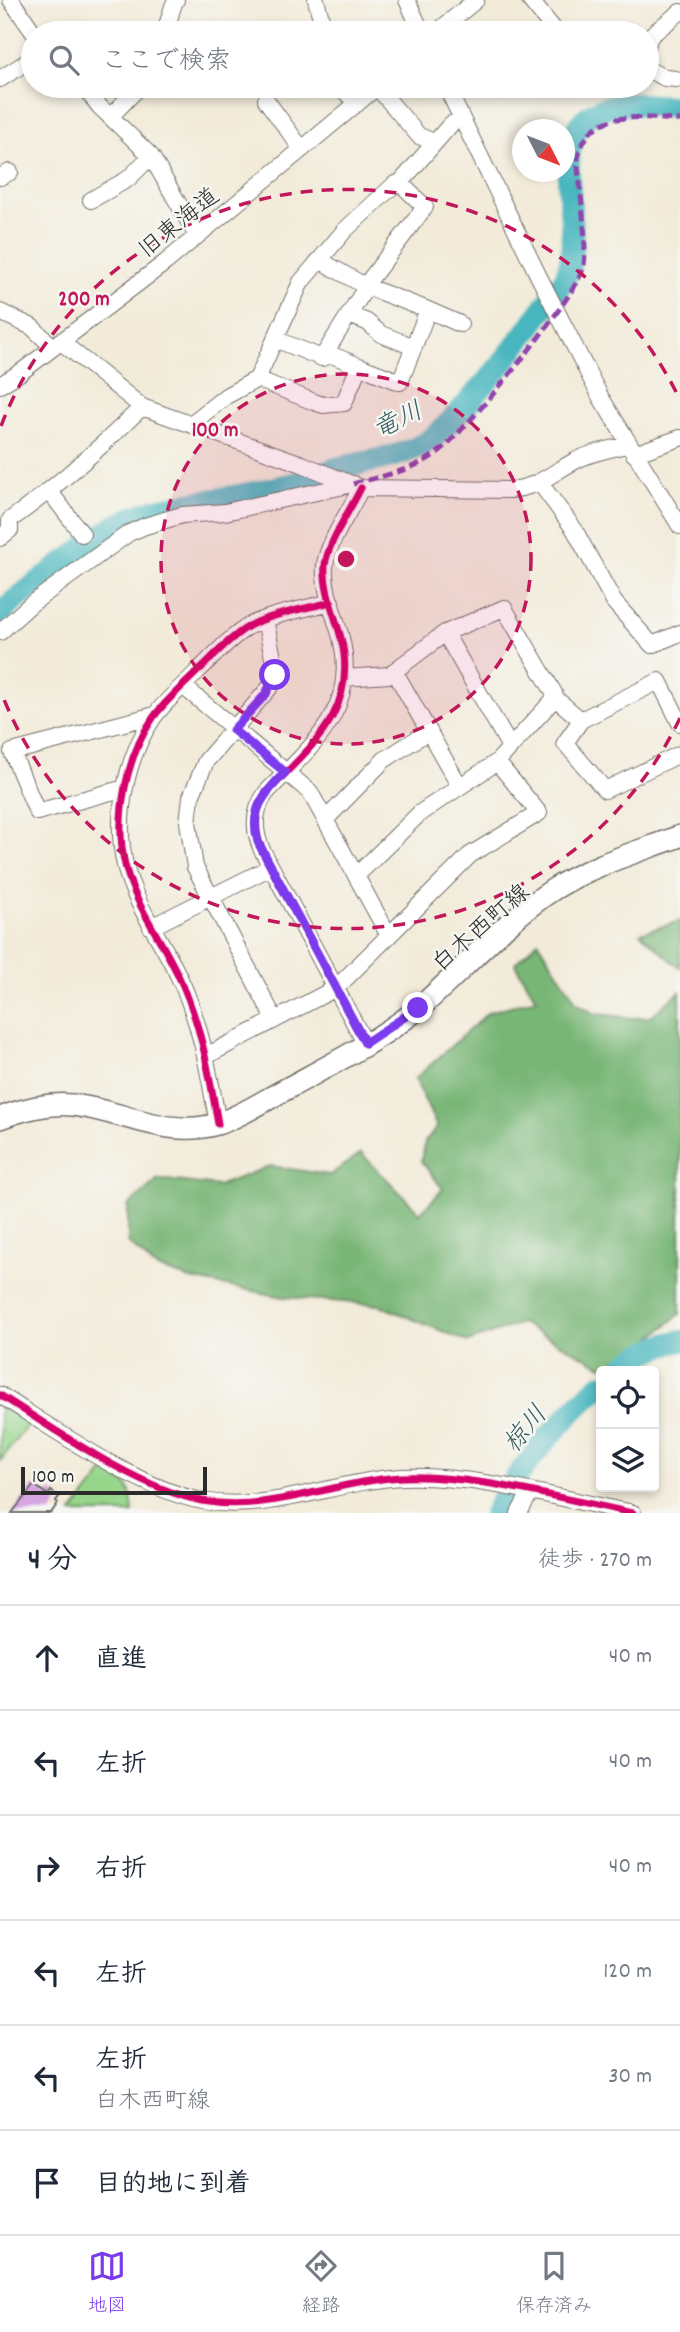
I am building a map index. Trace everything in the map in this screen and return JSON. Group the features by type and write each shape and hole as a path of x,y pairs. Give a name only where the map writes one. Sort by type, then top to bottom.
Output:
{"main road":[{"name":"白木西町線","path":"0,1118 25,1109 52,1104 93,1109 149,1124 181,1128 218,1124 365,1043 418,1008 523,912 554,889 590,871 680,836"}],"street":[{"path":"11,0 26,21"},
{"path":"169,21 169,11 176,0"},
{"path":"316,0 321,21"},
{"path":"407,0 417,21"},
{"path":"451,21 476,0"},
{"path":"530,0 547,21"},
{"path":"659,29 680,12"},
{"path":"0,79 21,66"},
{"path":"659,75 676,79"},
{"path":"93,98 150,156 197,236"},
{"path":"105,112 124,98"},
{"path":"351,98 357,104"},
{"name":"旧東海道","path":"0,385 21,372 197,236 364,98"},
{"path":"387,98 419,136 434,142"},
{"path":"452,98 561,320 631,449 678,519"},
{"path":"266,100 301,148"},
{"path":"191,424 226,396 257,379 301,282 345,230 395,184 400,183 451,124"},
{"path":"92,200 128,179 150,156"},
{"path":"322,358 365,286 425,207 400,183"},
{"path":"321,261 365,286 460,324"},
{"path":"275,339 322,358 332,355 400,382 428,310"},
{"path":"0,312 32,327 142,407 352,484"},
{"path":"349,315 367,322 381,334 414,347"},
{"path":"257,379 323,405 344,403 359,366"},
{"path":"0,538 10,530 5,513 50,492 142,407"},
{"path":"0,632 31,604 129,533 182,515 225,512 352,484 510,490 528,488 590,454 631,449 680,438"},
{"path":"540,483 574,529 614,602 629,621 652,645 680,633"},
{"path":"352,484 325,568 342,644 342,699 319,738 266,793 257,812 257,836 365,1043"},
{"path":"50,492 82,534"},
{"path":"218,1124 206,1056 194,1013 179,976 135,894 125,862 121,829 125,788 139,744 155,715 229,640 251,625 331,602"},
{"path":"344,678 388,675 395,672 445,633 504,608 555,698 581,720"},
{"path":"265,620 274,653 275,675 266,694 214,748 206,761 191,797 188,822 195,867 275,1020"},
{"path":"445,633 510,747"},
{"path":"395,672 459,785"},
{"path":"680,723 659,681 581,720 565,743 606,790 680,754"},
{"path":"183,686 310,792 388,934"},
{"path":"357,875 420,813 497,762 555,698"},
{"path":"125,788 37,812 12,752 155,715"},
{"path":"326,819 384,760 429,731"},
{"path":"206,1056 336,988 470,855 539,813 497,762"},
{"path":"151,927 271,867"},
{"path":"0,1395 137,1476 181,1496 202,1501 262,1503 397,1478 444,1478 633,1513"},
{"path":"519,1513 527,1492"}],"green space":[{"path":"680,921 680,968 640,933"},
{"path":"538,941 577,1003 593,1013 630,1018 650,1017 680,992 680,1314 619,1365 602,1366 521,1323 468,1342 379,1305 284,1297 190,1279 155,1267 128,1243 128,1206 158,1179 218,1186 270,1166 330,1175 361,1153 420,1213 443,1189 421,1161 425,1142 437,1127 415,1079 489,1012 536,999 515,964"},
{"path":"0,1403 29,1423 0,1461"},
{"path":"106,1470 120,1478 127,1486 133,1513 72,1513"}],"building":[{"path":"34,1485 48,1495 51,1491 59,1497 51,1513 12,1513"}],"waterway":[{"name":"竜川","path":"0,613 100,536 138,515 172,506 298,483 338,468 406,452 430,440 455,417 495,372 565,279 572,252 568,175 570,150 577,130 592,114 617,105 680,107"},
{"name":"椋川","path":"625,1366 647,1352 680,1341"},
{"name":"椋川","path":"495,1513 503,1497 542,1444 596,1390"}],"marked path":[{"path":"353,484 407,469 437,453 494,393 563,304 584,265 585,235 578,161 581,148 589,134 597,126 619,119 680,120"}],"cycle path":[{"path":"361,488 335,536 325,565 328,593 341,638 345,664 337,707 314,743 266,793 256,821 262,850 365,1043"},
{"path":"218,1124 193,1011 178,975 135,894 125,865 121,827 129,769 153,718 228,642 257,622 331,602"},
{"path":"0,1395 124,1471 151,1484 202,1501 253,1503 377,1480 429,1477 488,1483 633,1513"}],"route":[{"path":"275,675 266,694 233,730 285,772 260,802 256,821 258,842 365,1043 418,1008"}]}
